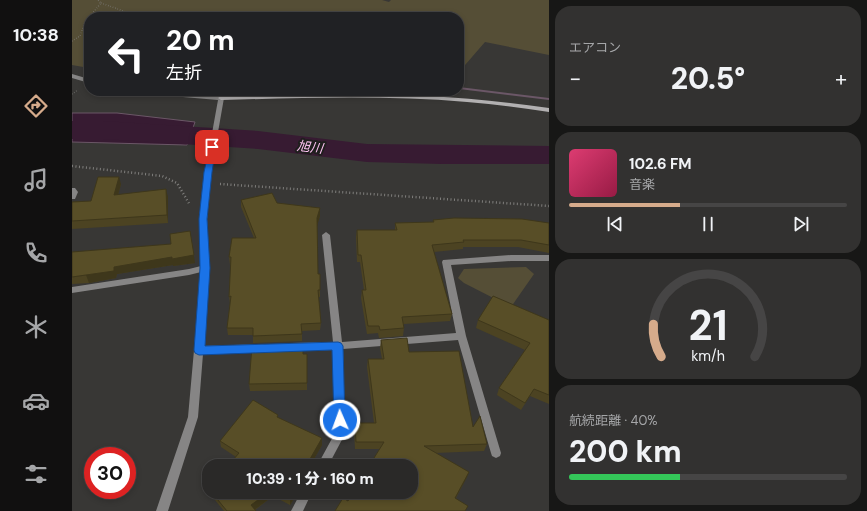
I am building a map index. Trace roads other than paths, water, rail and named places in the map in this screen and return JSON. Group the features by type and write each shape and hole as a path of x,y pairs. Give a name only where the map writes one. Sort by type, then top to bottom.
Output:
{"street":[{"path":"72,76 84,79"},
{"path":"197,96 221,98 334,96 450,98 549,110"},
{"path":"162,511 193,417 205,268 203,219 208,172 221,98"},
{"path":"72,190 74,192 72,197"},
{"path":"326,235 338,346 340,434 326,459"},
{"path":"496,454 461,336 446,262 511,258 549,258"},
{"path":"72,290 189,272 205,268"},
{"path":"284,348 338,346 461,336"},
{"path":"199,350 268,348"},
{"path":"297,511 303,499"}],"waterway":[{"path":"464,89 549,99"},
{"name":"旭川","path":"72,130 103,130 258,140 367,153 549,155"}]}
